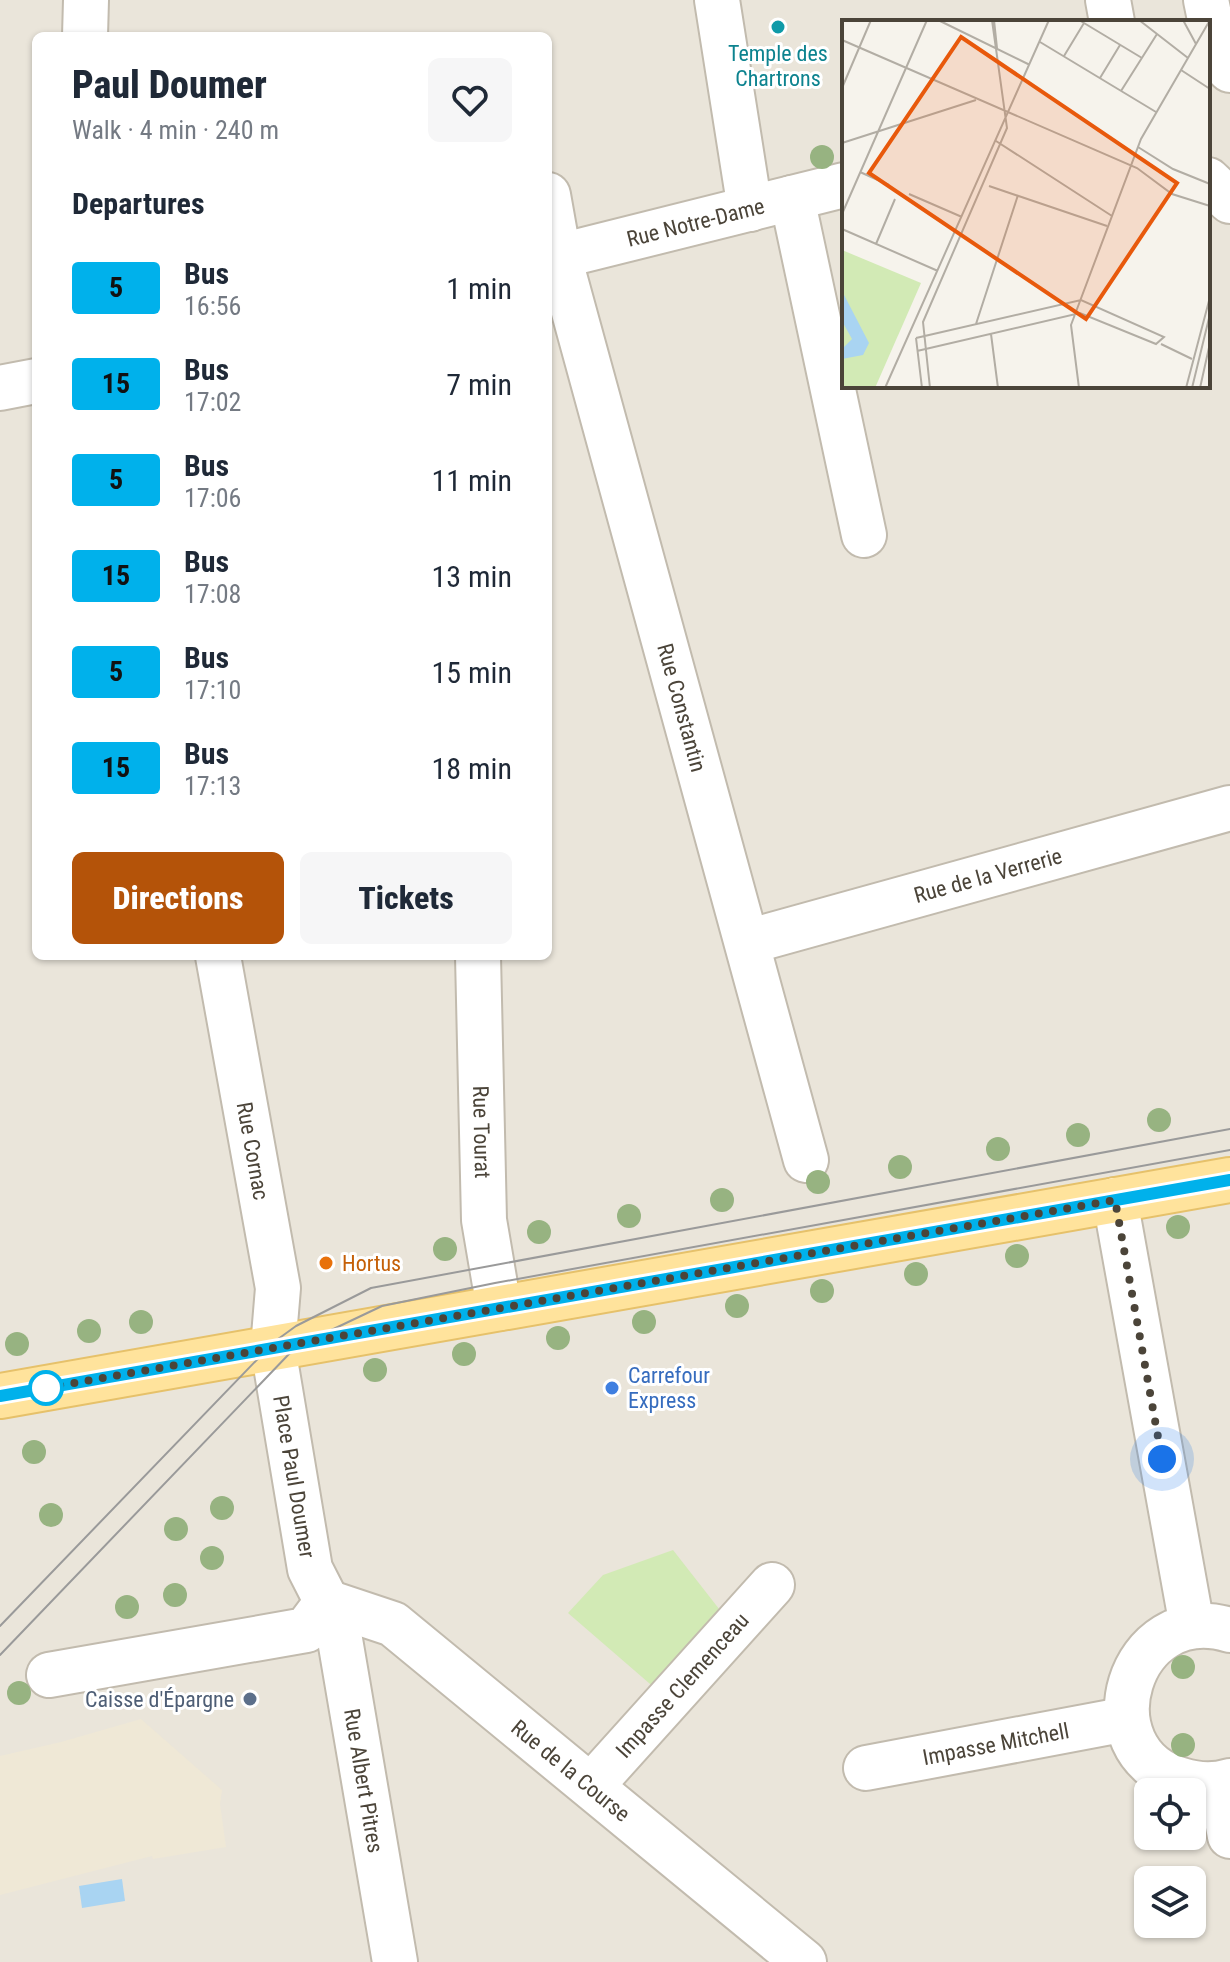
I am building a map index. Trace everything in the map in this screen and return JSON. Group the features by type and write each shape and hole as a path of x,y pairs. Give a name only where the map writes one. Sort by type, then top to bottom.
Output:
{"main road":[{"path":"0,1396 1230,1180"}],"street":[{"path":"85,32 86,0"},
{"path":"717,0 750,209"},
{"path":"1108,0 1112,20"},
{"path":"1206,0 1218,58 1230,70"},
{"path":"1210,95 1230,90"},
{"path":"1210,182 1230,201"},
{"name":"Rue Notre-Dame","path":"553,258 842,186"},
{"path":"792,198 864,535"},
{"name":"Rue Constantin","path":"553,258 806,1160"},
{"path":"0,388 32,382"},
{"name":"Rue de la Verrerie","path":"747,942 1230,808"},
{"name":"Rue Cornac","path":"219,960 278,1288 273,1348"},
{"name":"Rue Tourat","path":"478,960 484,1220 499,1308"},
{"path":"1115,1200 1211,1628 1168,1634 1148,1649 1134,1670 1126,1694 1127,1719 1136,1743 1151,1763 1172,1778 1196,1785 1225,1782 1230,1836"},
{"name":"Place Paul Doumer","path":"273,1348 310,1569 327,1602"},
{"name":"Impasse Clemenceau","path":"591,1786 772,1585"},
{"path":"49,1675 306,1630 327,1602"},
{"name":"Rue de la Course","path":"327,1602 393,1624 804,1962"},
{"name":"Rue Albert Pitres","path":"327,1602 337,1622 341,1640 395,1962"},
{"name":"Impasse Mitchell","path":"866,1768 1127,1719"}],"shaded area":[{"path":"0,0 1230,0 1230,1962 0,1962"},
{"path":"141,1719 222,1790 220,1804 226,1847 153,1859 152,1856 0,1895 0,1756"}],"green space":[{"path":"673,1550 723,1614 657,1690 568,1613 603,1575"}],"water":[{"path":"122,1879 125,1901 82,1908 79,1886"}],"tram line":[{"path":"0,1626 274,1342 296,1326 371,1288 1230,1129"},
{"path":"0,1655 289,1354 306,1342 382,1306 1230,1150"}],"bus line":[{"name":"5","path":"0,1396 1230,1180"}],"place":[{"name":"Temple des Chartrons","path":"778,27"},
{"name":"Hortus","path":"326,1263"},
{"name":"Carrefour Express","path":"612,1388"},
{"name":"Caisse d'Épargne","path":"250,1699"}],"route":[{"path":"46,1388 1115,1200 1162,1459"}]}
